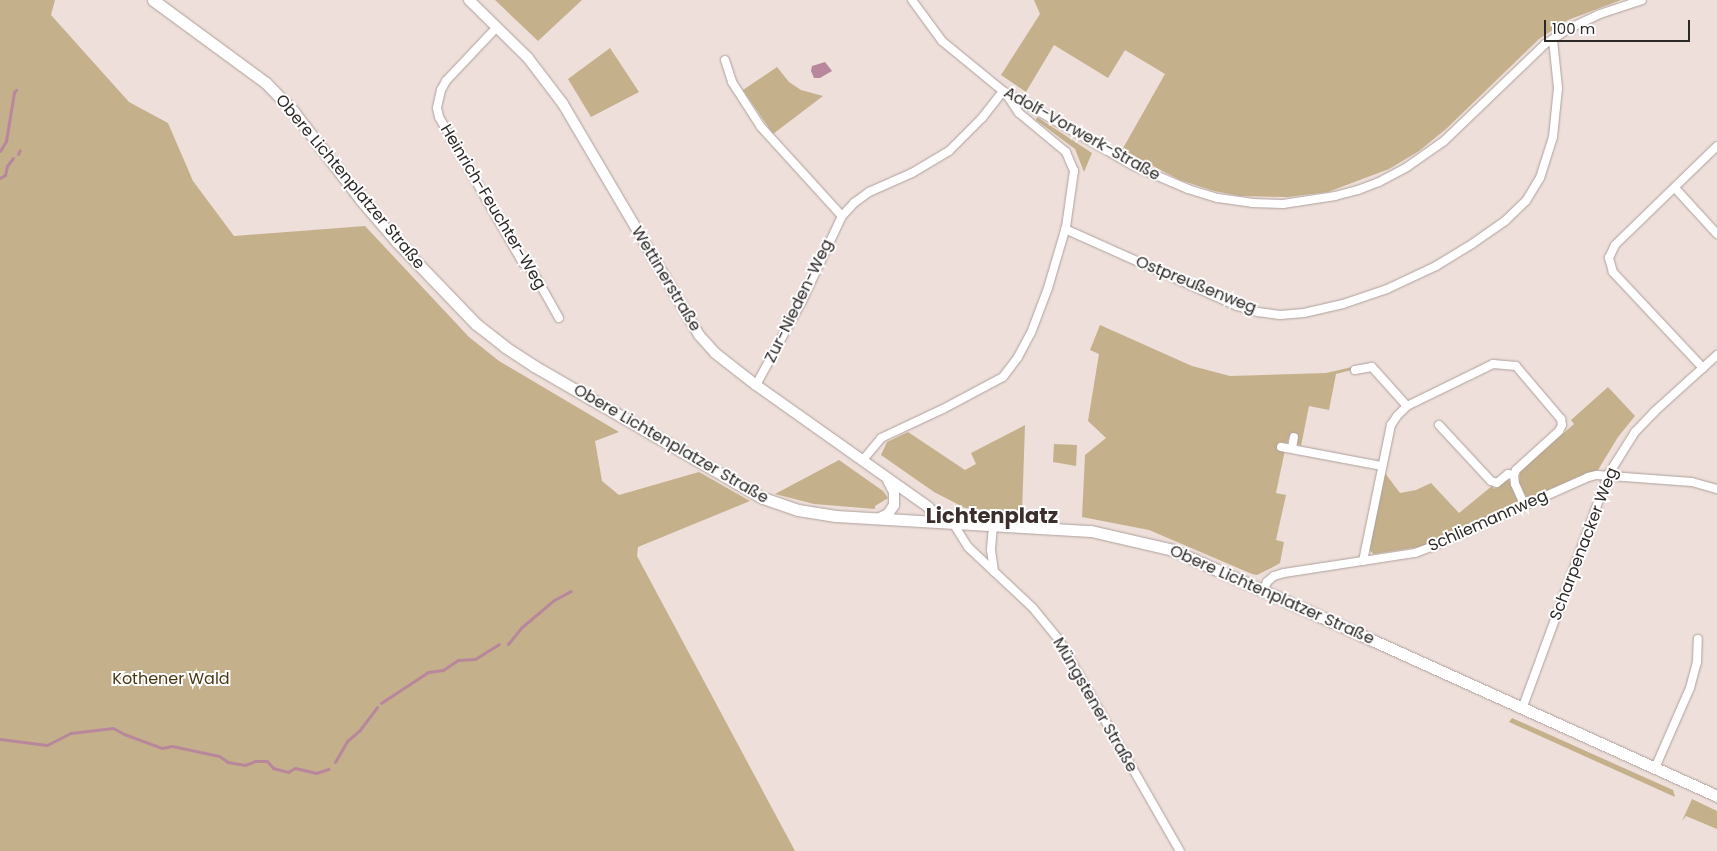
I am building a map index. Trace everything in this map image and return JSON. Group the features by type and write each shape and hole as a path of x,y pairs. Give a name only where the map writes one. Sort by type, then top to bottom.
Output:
{"main road":[{"name":"Obere Lichtenplatzer Straße","path":"152,0 266,83 306,126 361,200 397,242 476,324 505,347 762,498 798,510 948,523 1091,531 1124,537 1173,550 1264,589 1522,709 1717,796"}],"street":[{"name":"Wettinerstraße","path":"469,0 528,58 563,104 699,335 715,353 756,385 948,523"},
{"name":"Adolf-Vorwerk-Straße","path":"912,0 942,41 1003,91 1099,146 1162,179 1218,198 1252,203 1284,204 1335,196 1379,182 1444,141 1545,44 1568,29 1600,14 1642,0"},
{"name":"Heinrich-Feuchter-Weg","path":"498,27 446,81 437,100 437,108 439,117 518,255 523,263 532,270 559,318"},
{"name":"Ostpreußenweg","path":"1066,229 1237,306 1258,312 1280,315 1304,313 1343,304 1387,288 1436,266 1472,244 1505,221 1526,200 1540,178 1553,137 1558,88 1553,40"},
{"path":"725,60 732,82 761,126 842,216"},
{"path":"862,461 881,438 943,409 1003,377 1018,357 1029,337 1048,288 1066,229 1074,171 1066,152 1019,113 1003,91"},
{"name":"Zur-Nieden-Weg","path":"756,385 802,301 842,216 854,203 869,192 912,174 948,151 982,118 1003,91"},
{"path":"1703,368 1610,265 1611,251 1615,244 1717,146"},
{"path":"1675,188 1717,234"},
{"name":"Scharpenacker Weg","path":"1522,709 1608,475 1635,432 1654,412 1717,355"},
{"path":"1363,561 1391,426 1396,416 1407,406 1487,366 1501,363 1516,366 1561,419 1562,426 1559,432 1516,470 1514,484 1525,506"},
{"path":"1355,370 1372,367 1407,406"},
{"path":"1439,425 1491,481 1497,483 1508,474 1514,475"},
{"path":"1292,448 1294,437"},
{"path":"1282,447 1382,466"},
{"name":"Schliemannweg","path":"1264,589 1267,582 1274,576 1415,553 1588,477 1608,475 1692,482 1717,489"},
{"path":"880,518 888,514 894,505 894,492 888,479"},
{"name":"Müngstener Straße","path":"948,523 968,547 1033,608 1059,640 1180,851"},
{"path":"993,526 992,556 994,572"},
{"path":"1655,768 1690,688 1697,662 1698,639"}],"green space":[{"name":"Kothener Wald","path":"0,0 55,0 51,15 129,102 168,123 193,181 234,236 365,226 469,337 499,361 619,432 595,441 602,481 619,495 699,472 750,501 638,547 637,556 795,851 0,851"},
{"path":"495,0 582,0 538,41"},
{"path":"1034,0 1621,0 1568,20 1539,39 1446,129 1419,151 1389,169 1328,192 1288,197 1240,196 1214,191 1180,180 1122,150 1165,74 1125,50 1108,78 1054,45 1026,92 1001,75 1040,14"},
{"path":"610,48 639,92 591,117 568,79"},
{"path":"777,67 789,82 801,90 823,96 773,134 743,90"},
{"path":"1037,117 1092,153 1084,172 1075,149 1036,120"},
{"path":"1100,325 1192,366 1230,376 1326,373 1352,367 1352,370 1336,374 1329,410 1309,406 1301,446 1297,444 1298,434 1291,433 1287,443 1279,442 1278,449 1285,450 1276,493 1286,495 1276,540 1284,542 1280,563 1257,575 1252,574 1149,530 1082,517 1085,455 1106,438 1088,421 1099,354 1090,350"},
{"path":"1608,387 1635,416 1618,437 1598,470 1527,499 1519,482 1520,471 1574,424 1571,420"},
{"path":"1025,425 1022,514 965,508 934,492 881,455 887,442 908,432 965,470 976,464 971,453"},
{"path":"1054,444 1077,445 1076,466 1053,462"},
{"path":"839,460 883,491 888,498 875,506 875,509 814,504 775,494"},
{"path":"1385,473 1400,493 1416,490 1431,483 1459,513 1492,486 1494,489 1508,478 1519,503 1438,539 1433,543 1374,554 1369,550"},
{"path":"1512,718 1673,790 1675,797 1509,722"},
{"path":"1692,799 1717,811 1717,829 1686,816 1682,821"}],"shaded area":[{"path":"825,62 832,71 820,78 814,78 811,71 812,66"}],"waterway":[{"path":"0,151 6,141 14,92 16,90"},
{"path":"18,154 20,150"},
{"path":"0,178 5,175 7,166 13,158"},
{"path":"508,644 522,627 554,600 571,591"},
{"path":"381,703 428,672 443,670 458,660 475,659 499,644"},
{"path":"335,762 347,741 359,731 377,707"},
{"path":"0,739 47,745 71,733 113,728 162,748 172,746 219,756 228,762 245,765 255,761 267,761 273,768 288,772 295,768 316,773 328,769"}],"district":[{"name":"Lichtenplatz","path":"992,516"}]}
